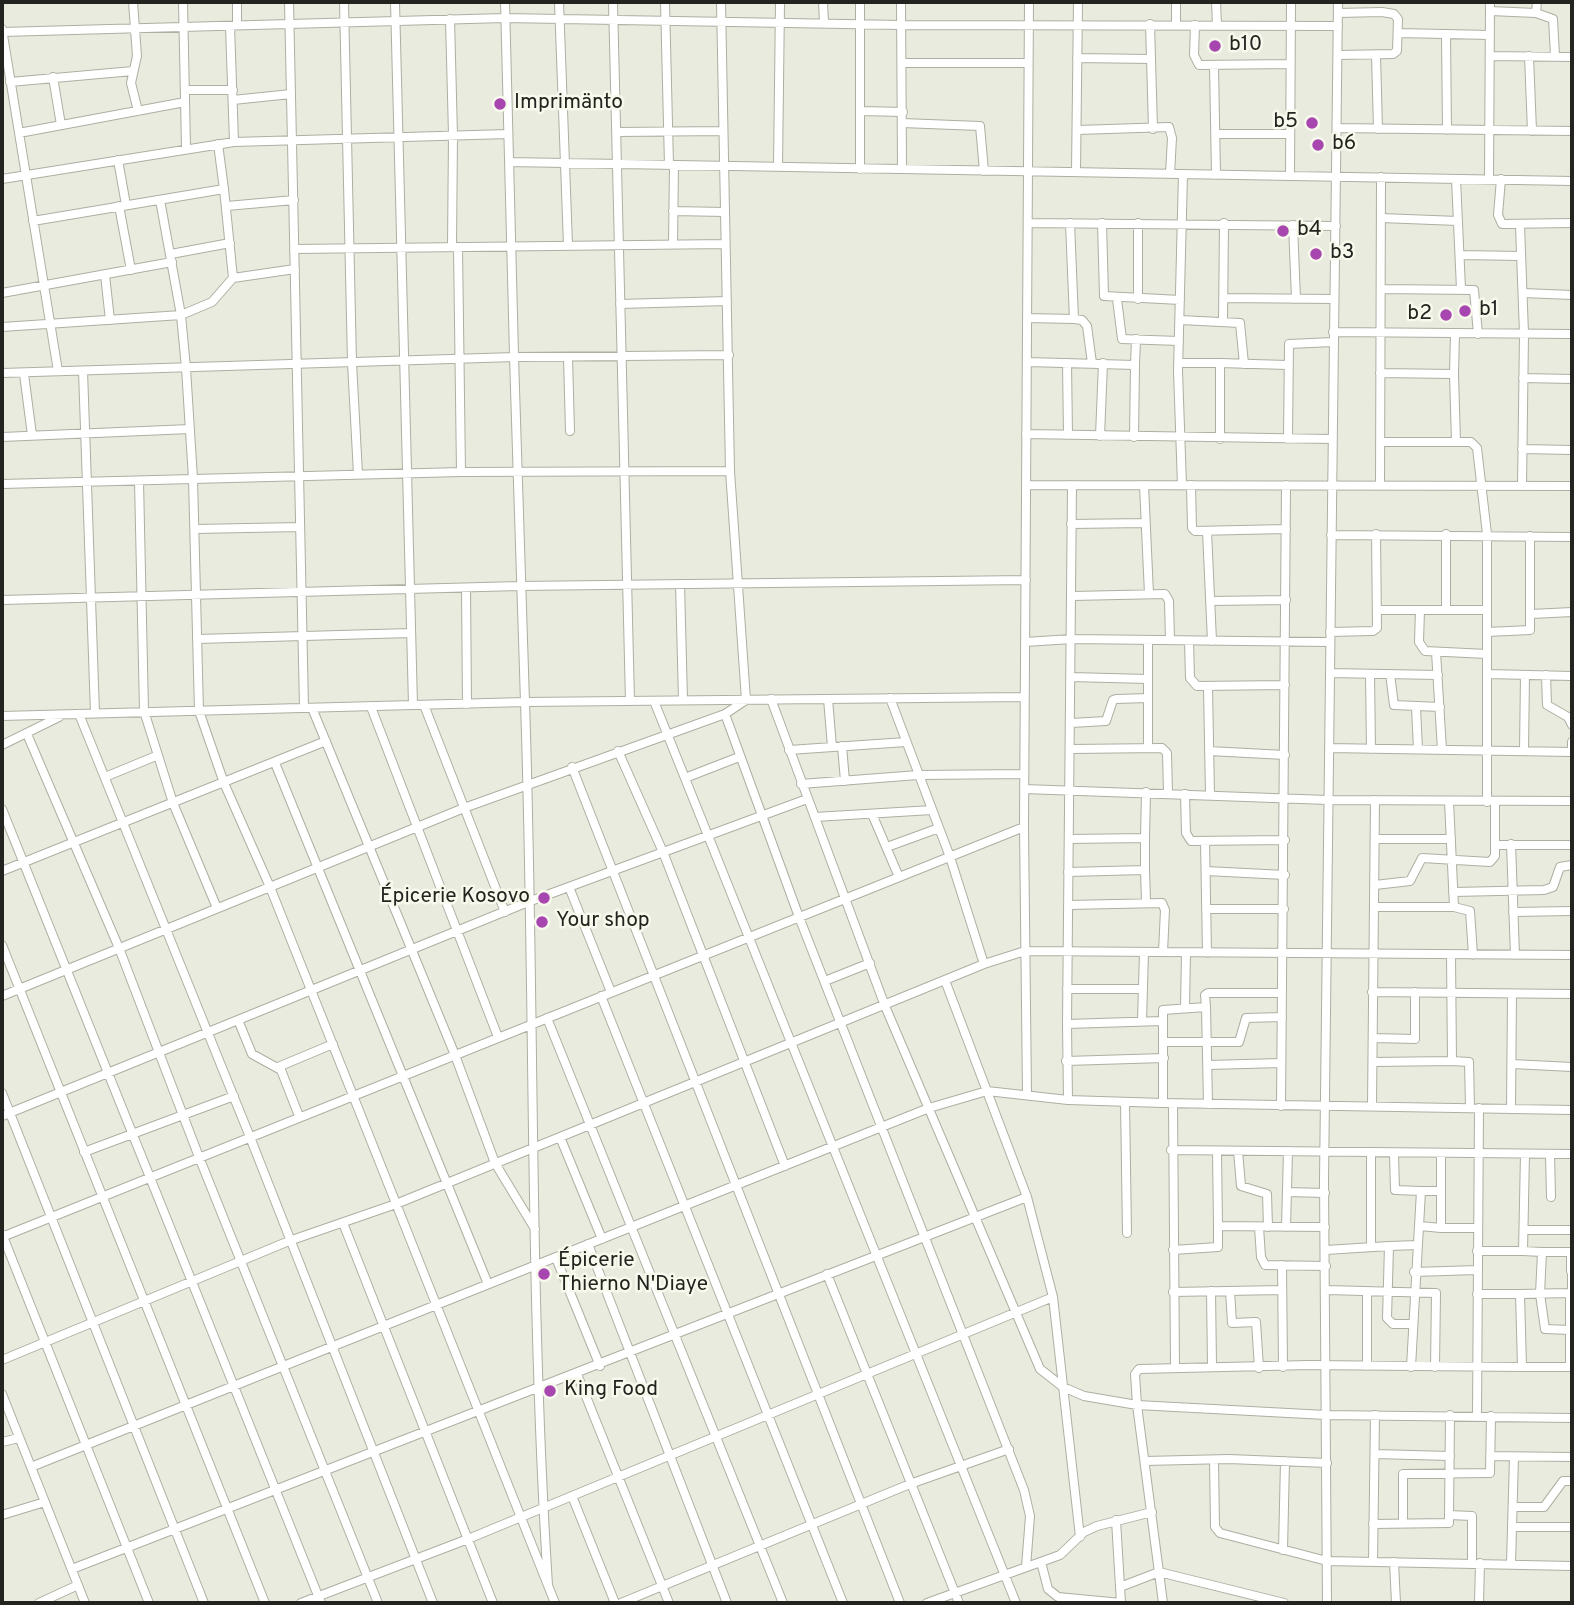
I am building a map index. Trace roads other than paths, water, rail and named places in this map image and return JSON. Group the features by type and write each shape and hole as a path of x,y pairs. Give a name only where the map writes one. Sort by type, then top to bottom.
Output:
{"street":[{"path":"133,2 137,56 131,83 138,111"},
{"path":"183,2 186,147"},
{"path":"234,142 233,25 237,2"},
{"path":"289,2 300,527 308,708 326,741 455,1055 495,1163 536,1230"},
{"path":"344,2 352,363 358,474"},
{"path":"395,2 413,705"},
{"path":"505,2 519,586 525,702 536,1265 543,1508 548,1585"},
{"path":"559,2 568,245"},
{"path":"613,2 625,584 631,701"},
{"path":"665,2 673,244"},
{"path":"721,2 730,471 746,700"},
{"path":"778,167 780,2"},
{"path":"823,2 824,23"},
{"path":"860,2 860,169"},
{"path":"901,2 902,169"},
{"path":"1027,1094 1024,696 1029,2"},
{"path":"1076,172 1078,2"},
{"path":"1176,2 1176,25"},
{"path":"1216,2 1217,25"},
{"path":"1290,176 1291,2"},
{"path":"1327,1603 1325,1107 1338,2"},
{"path":"1382,2 1382,12"},
{"path":"1536,13 1537,2"},
{"path":"1489,179 1490,6 1536,13 1553,19 1555,56"},
{"path":"1338,13 1382,12 1396,16 1399,33 1396,53 1338,55"},
{"path":"58,371 2,31 505,18 901,25 1029,23 1338,26"},
{"path":"450,19 461,472"},
{"path":"1150,24 1153,129"},
{"path":"1195,25 1195,59 1199,65 1290,64"},
{"path":"1399,33 1490,35"},
{"path":"1446,34 1447,130"},
{"path":"1376,55 1378,128"},
{"path":"1490,56 1572,57"},
{"path":"1528,56 1532,131"},
{"path":"1077,58 1151,59"},
{"path":"902,63 1028,63"},
{"path":"1214,65 1216,175"},
{"path":"10,82 133,71"},
{"path":"53,77 61,125"},
{"path":"185,90 233,90"},
{"path":"233,100 291,94"},
{"path":"19,133 185,102"},
{"path":"861,111 902,112"},
{"path":"902,123 977,124 981,129 984,170"},
{"path":"1078,130 1169,127 1172,138 1170,174"},
{"path":"1338,128 1572,131"},
{"path":"617,132 723,131"},
{"path":"2,179 186,147 234,142 292,138 508,134"},
{"path":"1216,134 1290,134"},
{"path":"218,144 233,278"},
{"path":"118,160 131,270"},
{"path":"509,162 1572,181"},
{"path":"1183,174 1178,363 1181,438 1192,528 1195,531 1286,529"},
{"path":"1380,485 1381,177"},
{"path":"1456,178 1461,289"},
{"path":"1501,179 1499,220 1502,224 1572,223"},
{"path":"33,221 224,189"},
{"path":"160,200 181,315 186,368 194,479 199,711 225,783 270,887 555,1603"},
{"path":"227,206 294,200"},
{"path":"673,211 725,212"},
{"path":"1381,218 1458,221"},
{"path":"1027,223 1336,226"},
{"path":"1070,223 1074,319"},
{"path":"1102,223 1103,293 1117,299 1180,300"},
{"path":"1138,223 1138,299"},
{"path":"1223,320 1224,223"},
{"path":"1293,225 1296,299"},
{"path":"1520,225 1524,334 1522,486"},
{"path":"2,293 131,270 230,243"},
{"path":"294,250 725,244"},
{"path":"1460,255 1521,256"},
{"path":"2,327 50,321 77,323 181,315 212,302 233,278 295,269"},
{"path":"105,275 110,320"},
{"path":"1381,289 1461,289 1476,292 1478,334"},
{"path":"1523,293 1572,295"},
{"path":"1224,298 1334,299"},
{"path":"1117,299 1120,336 1125,340 1179,341"},
{"path":"620,304 727,300"},
{"path":"1027,318 1082,320 1087,326 1091,363"},
{"path":"1180,320 1223,320 1241,325 1244,364"},
{"path":"1288,439 1289,344 1381,333 1572,334"},
{"path":"1455,333 1456,442"},
{"path":"1134,437 1136,339"},
{"path":"2,371 24,374 515,356 729,355"},
{"path":"568,357 570,431"},
{"path":"1027,362 1135,365"},
{"path":"1067,363 1068,435"},
{"path":"1100,436 1103,363"},
{"path":"1178,363 1287,365"},
{"path":"1220,363 1220,439"},
{"path":"83,371 95,713"},
{"path":"1381,373 1454,374"},
{"path":"24,374 32,435"},
{"path":"1523,378 1572,379"},
{"path":"2,437 190,429"},
{"path":"1026,434 1332,439"},
{"path":"1375,885 1410,881 1422,858 1490,862 1495,856 1487,750 1487,534 1476,448 1471,442 1380,442"},
{"path":"1522,449 1572,450"},
{"path":"2,484 461,472 730,471"},
{"path":"139,481 139,595 144,711 173,803 217,908"},
{"path":"1026,485 1572,486"},
{"path":"1068,1100 1066,1061 1072,485"},
{"path":"1144,485 1149,594"},
{"path":"1281,1106 1286,485"},
{"path":"1071,524 1146,523"},
{"path":"195,529 300,527"},
{"path":"1207,531 1212,641"},
{"path":"1331,632 1376,630 1376,534"},
{"path":"1446,534 1446,610"},
{"path":"1331,535 1487,534 1572,537"},
{"path":"1487,632 1529,632 1530,536"},
{"path":"2,600 519,586 1026,580"},
{"path":"680,584 683,701"},
{"path":"466,588 467,704"},
{"path":"1072,596 1149,594 1168,597 1170,640"},
{"path":"1210,601 1286,600"},
{"path":"1378,610 1487,610"},
{"path":"1420,610 1422,649 1487,654"},
{"path":"1531,614 1572,612"},
{"path":"197,639 411,633"},
{"path":"1025,642 1072,639 1330,642"},
{"path":"1148,640 1148,748"},
{"path":"1189,640 1190,678 1197,686 1285,685"},
{"path":"1436,652 1442,750"},
{"path":"1330,673 1438,675"},
{"path":"1370,674 1371,749"},
{"path":"1390,674 1394,705 1440,708"},
{"path":"1487,674 1572,676"},
{"path":"1524,751 1525,675"},
{"path":"1546,675 1547,705 1568,718 1572,725"},
{"path":"1071,677 1148,679"},
{"path":"1208,687 1210,795"},
{"path":"2,716 525,702 1024,696"},
{"path":"890,698 950,857 984,964"},
{"path":"1071,723 1106,721 1113,700 1116,699 1148,698"},
{"path":"771,699 885,1006 1035,1362 1063,1387 1084,1396 1137,1405 1326,1415 1572,1418"},
{"path":"828,699 845,781"},
{"path":"2,996 464,808 725,714 746,700"},
{"path":"654,701 1016,1603"},
{"path":"424,705 505,912"},
{"path":"370,707 498,1037"},
{"path":"1416,708 1418,750"},
{"path":"79,714 234,1096 433,1603"},
{"path":"725,714 799,917 1009,1449 1030,1516 1026,1567"},
{"path":"2,745 62,716"},
{"path":"27,734 75,841 161,1051 199,1157 377,1603"},
{"path":"2,871 326,741"},
{"path":"789,750 906,742"},
{"path":"1329,748 1572,752 1572,742"},
{"path":"1070,749 1162,748 1167,753 1168,793"},
{"path":"618,751 663,852 785,1166"},
{"path":"1209,751 1285,755"},
{"path":"104,777 156,756"},
{"path":"685,778 739,757"},
{"path":"275,763 488,1284"},
{"path":"572,767 816,1395 900,1603"},
{"path":"801,784 918,775 1024,774"},
{"path":"1024,789 1328,800 1572,801"},
{"path":"1146,792 1146,901"},
{"path":"1185,794 1187,838 1205,841 1285,840"},
{"path":"6,1114 528,902 807,799"},
{"path":"1372,1106 1375,800"},
{"path":"1449,801 1454,907"},
{"path":"2,808 319,1600"},
{"path":"814,817 932,810"},
{"path":"872,814 899,877"},
{"path":"149,1603 2,1236 1024,827"},
{"path":"887,847 939,828"},
{"path":"1069,839 1145,838"},
{"path":"1375,839 1451,839"},
{"path":"1205,841 1207,953"},
{"path":"1495,845 1572,845"},
{"path":"1511,845 1515,955"},
{"path":"1452,892 1550,889 1560,867 1572,865"},
{"path":"1069,872 1145,870"},
{"path":"1206,872 1284,875"},
{"path":"569,887 611,992"},
{"path":"1068,905 1146,901 1164,905 1163,952"},
{"path":"1375,907 1454,907 1470,911 1473,955"},
{"path":"1206,909 1284,909"},
{"path":"1513,912 1572,911"},
{"path":"2,945 265,1603"},
{"path":"2,1360 289,1241 396,1204 743,1062 946,983 984,964 1025,951 1572,956"},
{"path":"1142,1021 1144,952"},
{"path":"1185,1007 1186,953"},
{"path":"1451,954 1452,1062"},
{"path":"825,981 870,963"},
{"path":"946,983 1027,1197 1053,1297 1080,1536"},
{"path":"1067,989 1143,989"},
{"path":"1373,992 1572,994"},
{"path":"1374,1038 1415,1039 1415,992"},
{"path":"1208,1104 1205,995 1282,993"},
{"path":"1511,1108 1512,995"},
{"path":"601,996 843,1603"},
{"path":"1163,1103 1165,1008 1206,1007"},
{"path":"1164,1042 1241,1041 1246,1018 1282,1017"},
{"path":"547,1018 783,1603"},
{"path":"238,1020 252,1054 278,1066 299,1116"},
{"path":"1067,1024 1163,1021"},
{"path":"278,1066 333,1044"},
{"path":"1066,1061 1164,1058"},
{"path":"1373,1062 1469,1062 1478,1155 1477,1415"},
{"path":"1208,1065 1281,1063"},
{"path":"1512,1064 1572,1067"},
{"path":"30,1467 883,1126 929,1108 987,1091 1068,1100 1125,1102 1572,1110"},
{"path":"2,1093 6,1114 51,1216 204,1603"},
{"path":"84,1152 234,1096"},
{"path":"1125,1102 1127,1233"},
{"path":"1173,1103 1171,1150 1175,1367"},
{"path":"560,1137 602,1239"},
{"path":"1171,1150 1572,1154"},
{"path":"1172,1250 1218,1247 1217,1151"},
{"path":"1238,1151 1241,1186 1268,1194 1262,1263 1326,1266"},
{"path":"1286,1227 1287,1151"},
{"path":"1371,1153 1371,1247"},
{"path":"1394,1154 1395,1190 1441,1191"},
{"path":"1441,1154 1441,1228"},
{"path":"1523,1251 1525,1154"},
{"path":"1550,1154 1551,1197"},
{"path":"1410,1367 1421,1191"},
{"path":"1287,1192 1325,1193"},
{"path":"72,1569 600,1366 975,1215 1027,1197"},
{"path":"343,1223 493,1603"},
{"path":"1218,1226 1325,1227"},
{"path":"1420,1226 1477,1228"},
{"path":"1524,1230 1572,1230"},
{"path":"589,1244 727,1603"},
{"path":"1326,1250 1418,1245"},
{"path":"1389,1246 1387,1292 1390,1323 1411,1324"},
{"path":"1163,1603 1137,1405 1135,1374 1139,1369 1212,1366 1571,1367 1571,1252 1477,1251"},
{"path":"1542,1252 1540,1294 1545,1329 1570,1330"},
{"path":"556,1258 600,1366"},
{"path":"1282,1265 1283,1367"},
{"path":"1414,1272 1477,1270"},
{"path":"827,1275 959,1603"},
{"path":"1173,1292 1282,1290"},
{"path":"1326,1290 1436,1293 1435,1367"},
{"path":"1211,1291 1212,1366"},
{"path":"1230,1291 1232,1323 1256,1322 1259,1368"},
{"path":"1367,1292 1367,1366"},
{"path":"1477,1294 1571,1293"},
{"path":"1520,1294 1522,1367"},
{"path":"301,1603 319,1600 368,1577 468,1539 1053,1297"},
{"path":"578,1374 669,1603"},
{"path":"2,1394 85,1603"},
{"path":"1373,1562 1375,1415"},
{"path":"1373,1524 1449,1522 1450,1415"},
{"path":"1403,1523 1403,1474 1490,1473 1491,1416"},
{"path":"2,1442 19,1438"},
{"path":"621,1603 910,1484 1009,1449"},
{"path":"1375,1454 1450,1457"},
{"path":"1490,1456 1572,1457"},
{"path":"1511,1564 1514,1457"},
{"path":"1214,1460 1217,1530 1327,1561 1572,1566"},
{"path":"1145,1461 1327,1463"},
{"path":"1283,1549 1285,1461"},
{"path":"1513,1507 1544,1507 1563,1481 1572,1481"},
{"path":"572,1496 615,1603"},
{"path":"2,1515 45,1502"},
{"path":"927,1603 1067,1552 1080,1536 1116,1520 1152,1512"},
{"path":"1449,1515 1472,1516 1479,1603"},
{"path":"1041,1562 1052,1594 1077,1601 1121,1603 1116,1520"},
{"path":"1512,1527 1572,1527"},
{"path":"1394,1562 1396,1603"},
{"path":"1120,1587 1159,1572 1283,1603"},
{"path":"39,1603 78,1585"}],"place":[{"name":"b10","path":"1215,46"},
{"name":"Imprimänto","path":"500,104"},
{"name":"b5","path":"1312,123"},
{"name":"b6","path":"1318,145"},
{"name":"b4","path":"1283,231"},
{"name":"b3","path":"1316,254"},
{"name":"b1","path":"1465,311"},
{"name":"b2","path":"1446,315"},
{"name":"Épicerie Kosovo","path":"544,898"},
{"name":"Your shop","path":"542,922"},
{"name":"Épicerie Thierno N'Diaye","path":"544,1274"},
{"name":"King Food","path":"550,1391"}]}
